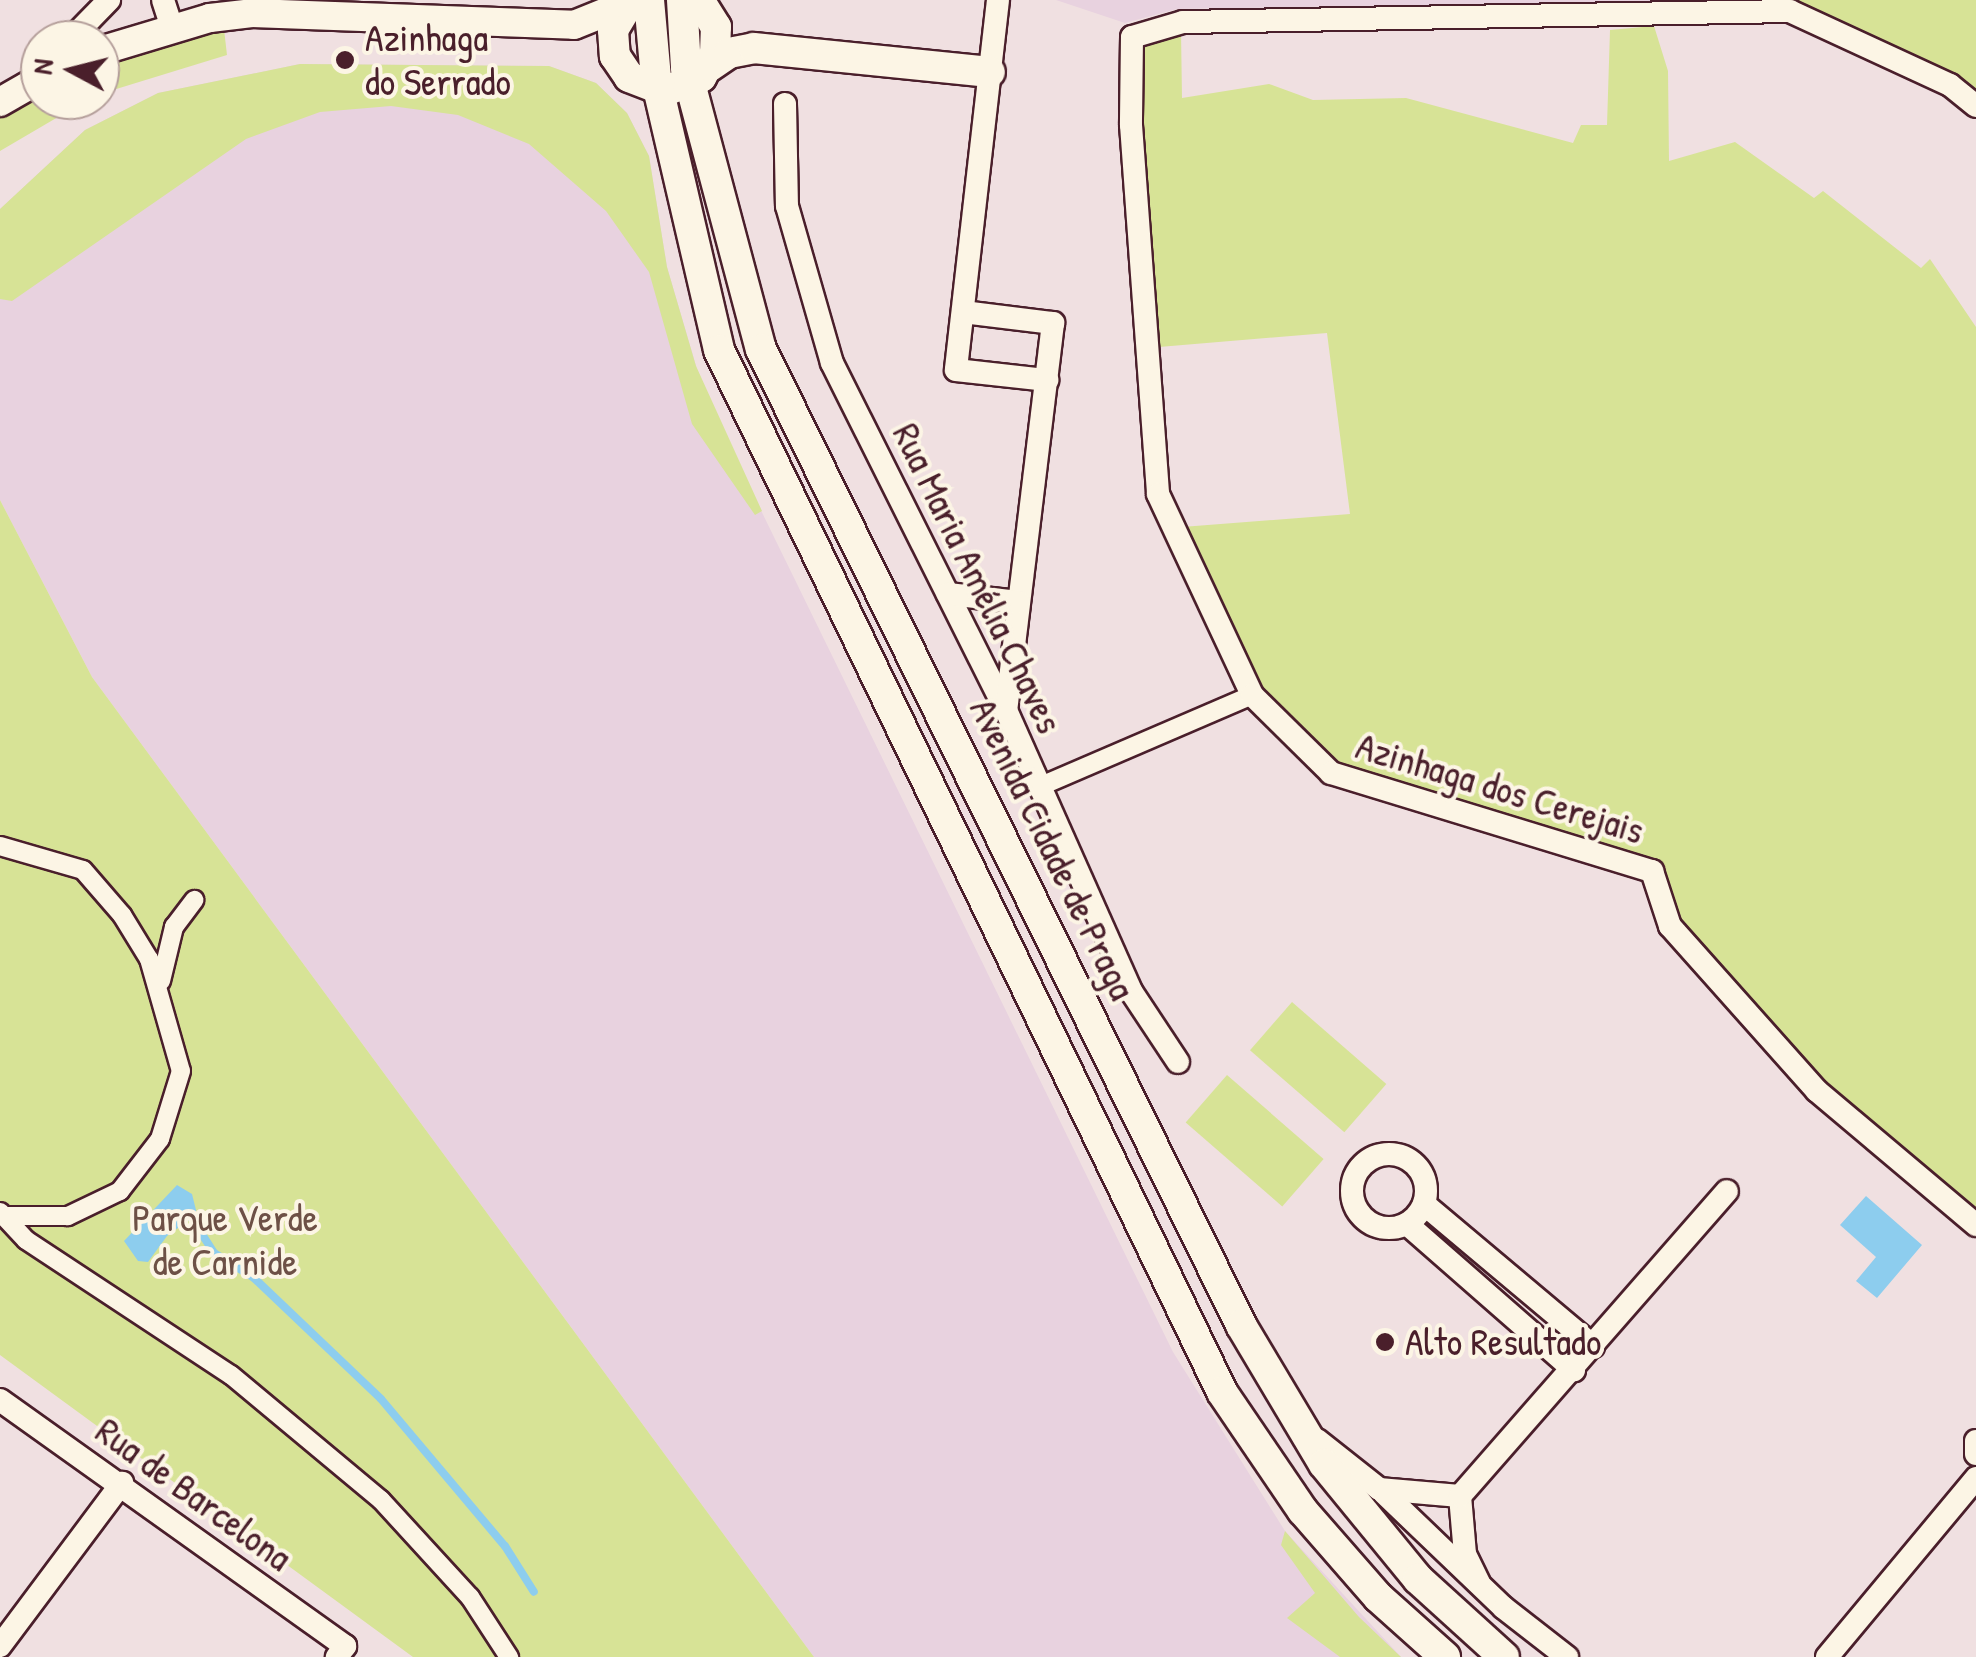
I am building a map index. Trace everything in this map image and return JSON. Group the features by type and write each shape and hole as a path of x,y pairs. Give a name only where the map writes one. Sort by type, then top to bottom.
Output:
{"main road":[{"name":"Avenida Cidade de Praga","path":"682,0 761,349 1241,1325 1304,1430 1418,1579 1504,1657"},
{"path":"700,0 716,26 754,48"},
{"path":"635,2 614,30 615,56 629,78 658,90 700,76 728,53 754,48 990,72"},
{"path":"635,2 719,350 1222,1392 1303,1512 1378,1597 1445,1657"},
{"path":"700,76 716,26"}],"street":[{"path":"90,20 109,0"},
{"path":"163,0 172,28"},
{"path":"998,1 956,370 1046,380"},
{"path":"120,45 172,28 209,9 574,24 635,2"},
{"name":"Azinhaga dos Cerejais","path":"1976,106 1950,85 1790,10 1183,22 1132,37 1130,125 1158,494 1252,694 1332,773 1652,871 1670,926 1818,1090 1976,1225"},
{"path":"574,24 615,56"},
{"name":"Rua Maria Amélia Chaves","path":"785,104 787,206 816,322 1006,710 1131,991 1178,1062"},
{"path":"962,312 1053,323 1006,710"},
{"path":"948,594 1019,602"},
{"path":"1041,786 1252,694"},
{"path":"0,846 83,870 122,916 160,992 181,1071 151,1156 120,1191 94,1208 52,1218 2,1214"},
{"path":"160,992 174,927 194,900"},
{"path":"1383,1155 1408,1160 1424,1179 1424,1204 1407,1224 1383,1228 1361,1215 1352,1191 1361,1168 1383,1155"},
{"path":"1478,1583 1465,1554 1460,1496 1727,1191"},
{"path":"1424,1204 1592,1346"},
{"path":"2,1214 26,1240 230,1375 381,1500 470,1597 508,1657"},
{"path":"1407,1224 1574,1370"},
{"name":"Rua de Barcelona","path":"0,1400 122,1484 341,1651"},
{"path":"1304,1430 1379,1489 1478,1583 1567,1657"},
{"path":"1976,1441 1976,1454"},
{"path":"1826,1657 1976,1478"},
{"path":"0,1646 122,1484"},
{"path":"1379,1489 1460,1496"}],"shaded area":[{"path":"1056,0 1759,0 1177,9 1125,23"},
{"path":"300,64 549,66 596,83 627,113 649,156 667,267 697,369 728,443 1173,1352 1285,1531 1401,1657 814,1657 92,677 0,500 0,209 85,130 105,120 120,120 120,112 158,93"}],"green space":[{"path":"1794,0 1976,0 1976,96 1926,63"},
{"path":"1654,26 1668,71 1669,161 1735,142 1814,198 1823,191 1921,268 1930,259 1976,327 1976,1215 1810,1068 1682,924 1657,862 1338,766 1261,690 1182,527 1350,514 1327,333 1159,347 1139,55 1147,40 1181,31 1182,98 1269,84 1313,100 1406,98 1573,143 1581,125 1607,125 1610,30"},
{"path":"224,29 227,55 120,88 120,58"},
{"path":"300,64 549,66 596,83 627,113 649,156 667,267 696,366 762,511 755,515 692,424 649,272 606,211 529,144 458,115 391,106 320,112 246,139 12,301 0,299 0,209 85,130 105,120 120,120 120,112 158,93"},
{"path":"20,104 20,120 53,120 0,151 0,117"},
{"name":"Parque Verde de Carnide","path":"0,500 92,677 814,1657 413,1657 0,1355"},
{"path":"1292,1002 1386,1084 1344,1132 1250,1050"},
{"path":"1227,1075 1324,1159 1282,1207 1186,1123"},
{"path":"1285,1531 1359,1617 1401,1657 1340,1657 1287,1618 1315,1593 1281,1545"}],"water":[{"path":"177,1185 192,1194 197,1214 167,1236 148,1262 138,1261 124,1241"},
{"path":"1866,1196 1922,1245 1877,1298 1856,1281 1876,1257 1840,1225"}],"waterway":[{"path":"189,1214 214,1253 254,1278 381,1399 505,1546 534,1592"}],"place":[{"name":"Azinhaga do Serrado","path":"345,60"},
{"name":"Alto Resultado","path":"1385,1342"}]}
